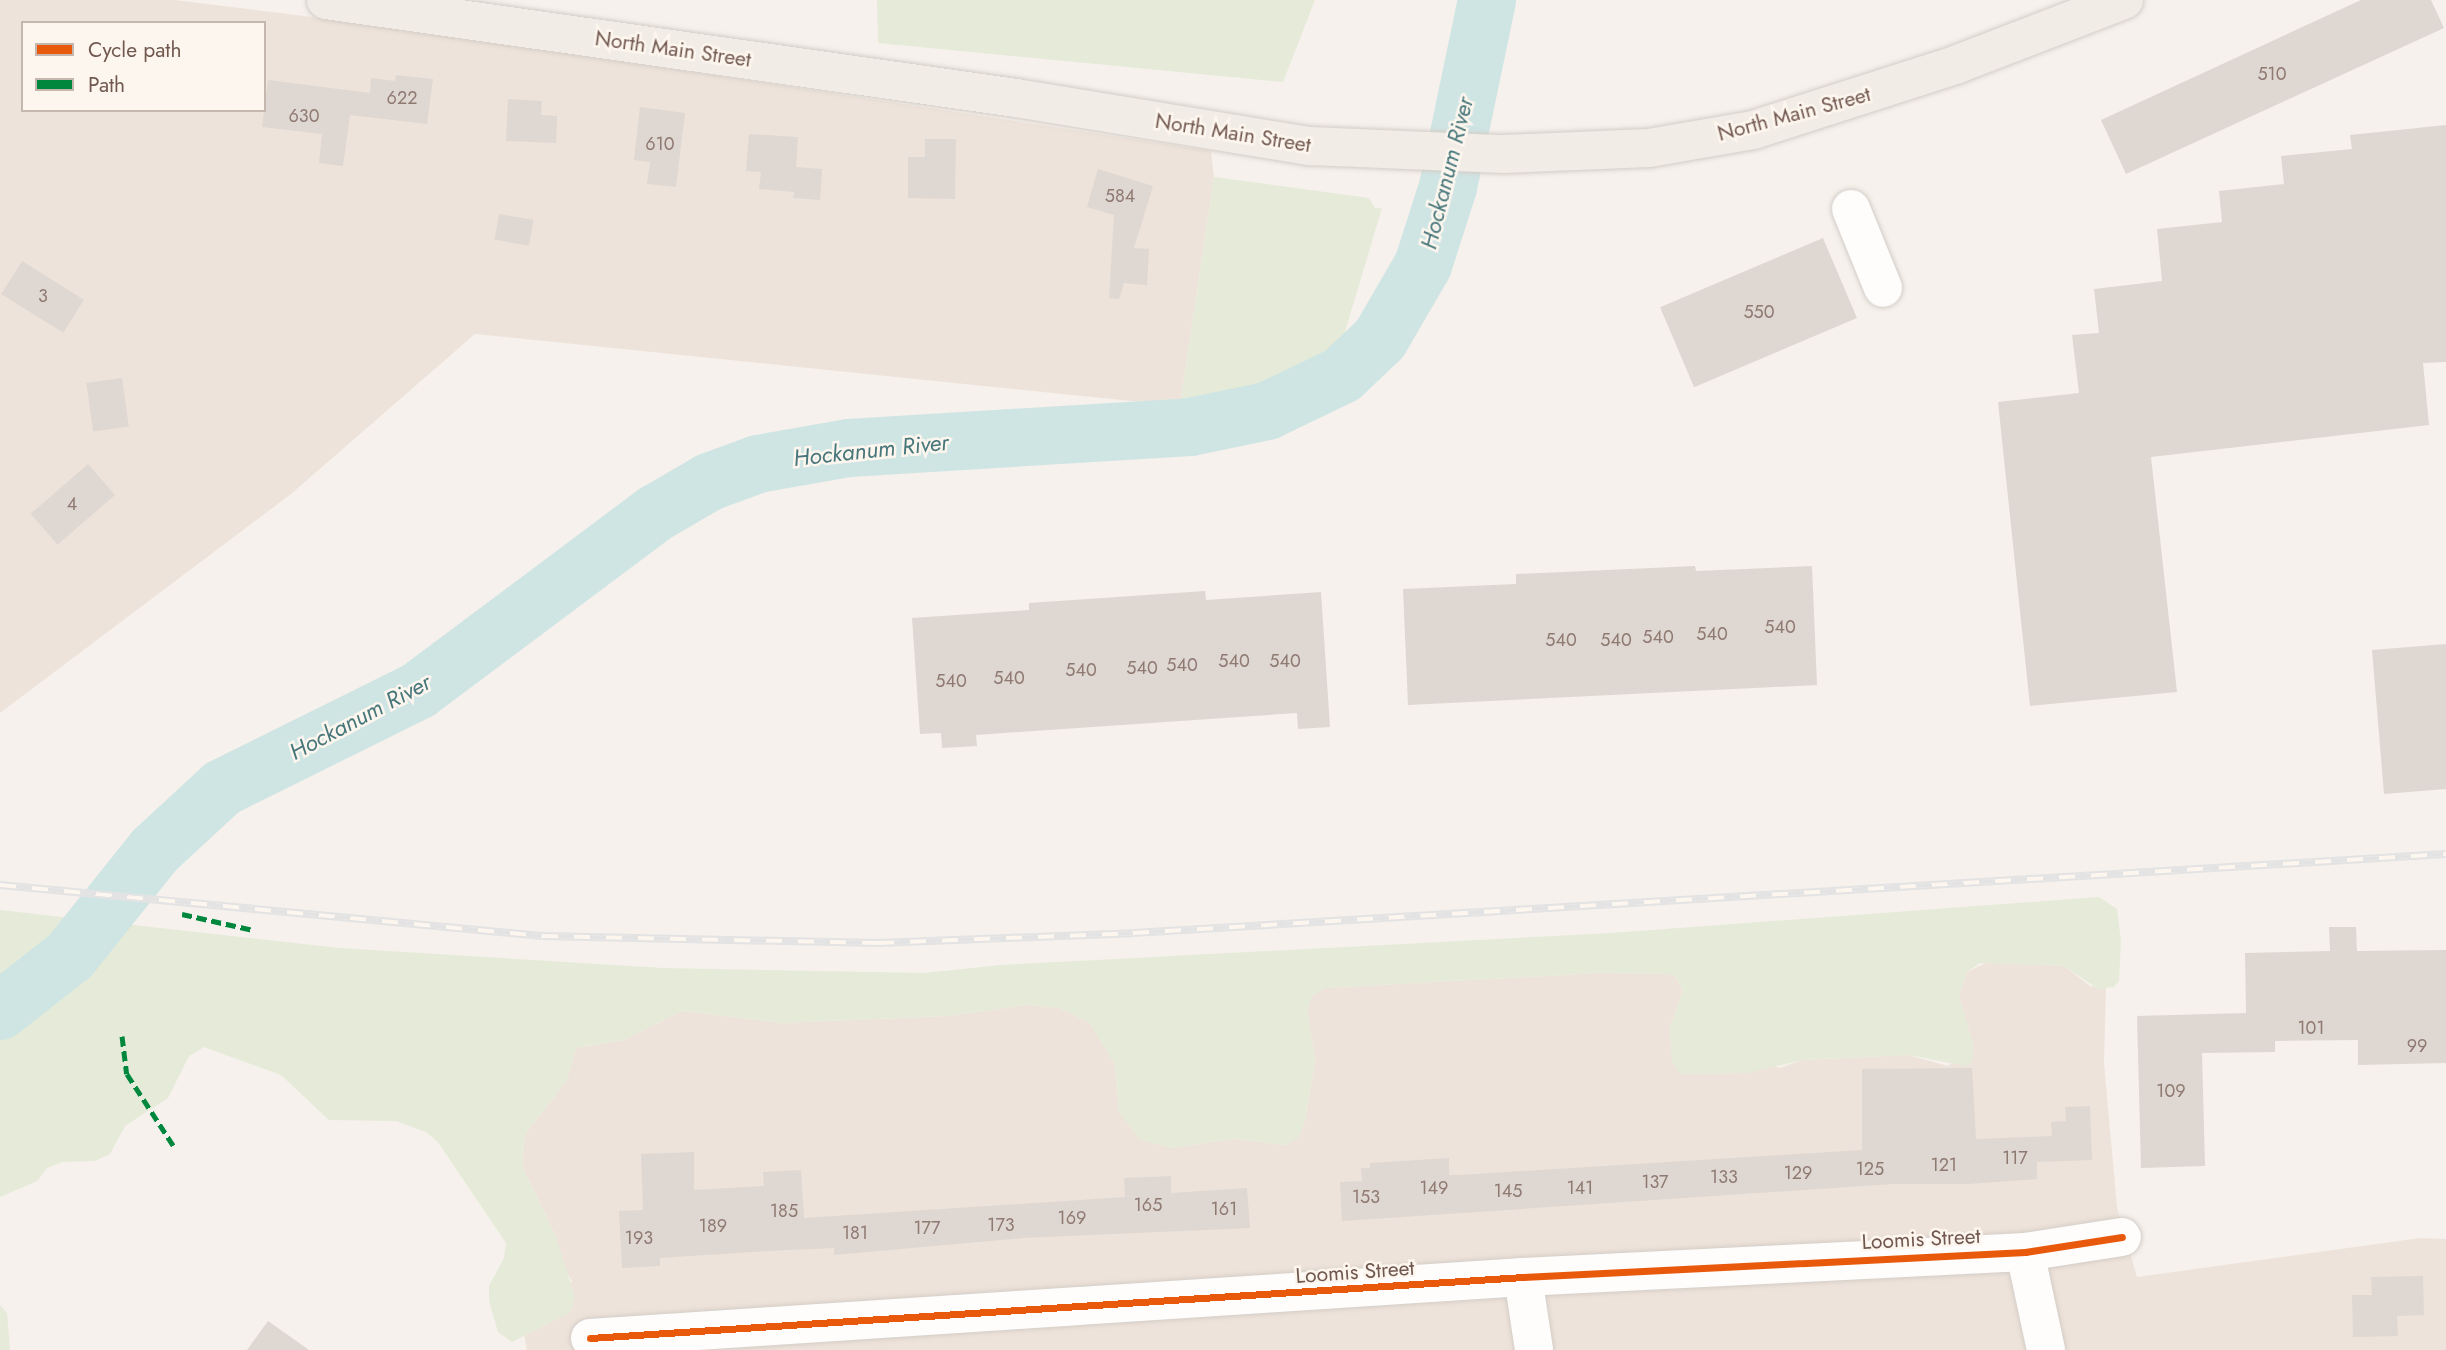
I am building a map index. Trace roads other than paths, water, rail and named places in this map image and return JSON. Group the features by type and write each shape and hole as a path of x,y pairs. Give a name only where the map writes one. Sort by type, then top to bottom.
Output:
{"main road":[{"name":"North Main Street","path":"326,0 1016,98 1310,146 1410,154 1504,155 1649,148 1753,130 1958,64 2124,0"}],"street":[{"path":"1851,209 1884,288"},
{"name":"Loomis Street","path":"590,1338 758,1340 1523,1278 2025,1252 2122,1237"},
{"path":"2025,1252 2046,1350"},
{"path":"1523,1278 1534,1350"}],"waterway":[{"name":"Hockanum River","path":"0,1011 70,956 155,850 222,788 419,690 656,513 709,482 758,464 849,448 1190,427 1267,411 1342,375 1380,339 1423,265 1448,187 1487,0"}],"railway":[{"path":"0,885 542,936 878,943 1133,933 2446,854"}]}
